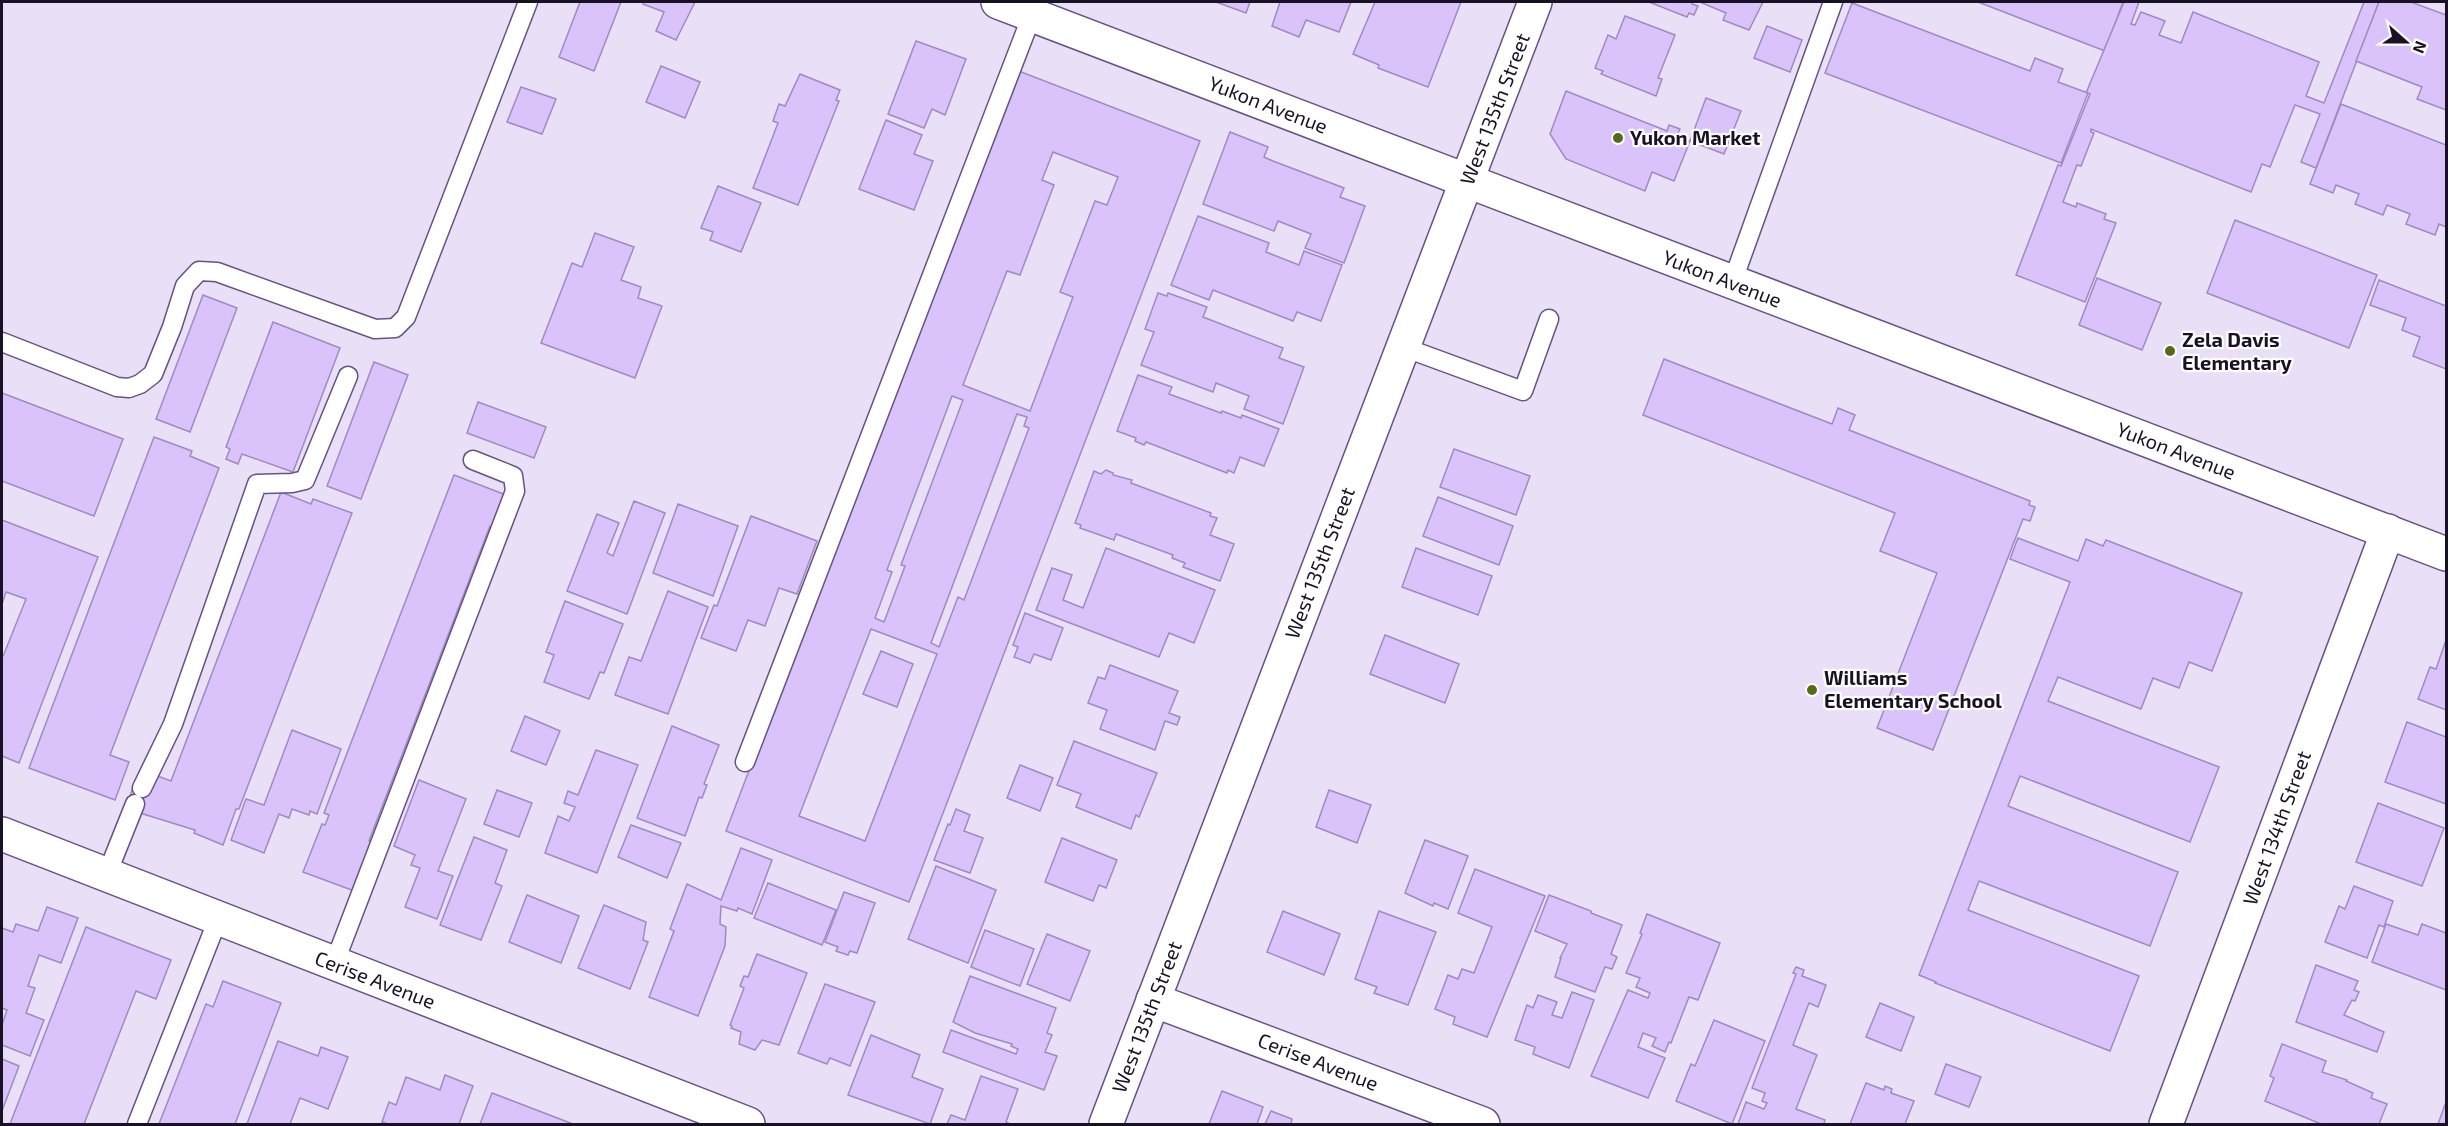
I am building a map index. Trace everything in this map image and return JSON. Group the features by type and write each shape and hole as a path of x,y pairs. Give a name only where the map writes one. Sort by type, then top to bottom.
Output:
{"street":[{"name":"Yukon Avenue","path":"998,2 2446,554"},
{"name":"West 135th Street","path":"1106,1125 1535,2"},
{"name":"West 134th Street","path":"2166,1125 2388,531"},
{"name":"Cerise Avenue","path":"2,834 748,1125"},
{"name":"Cerise Avenue","path":"1153,1000 1483,1125"}],"lane":[{"path":"2,342 117,387 129,388 140,384 153,374 185,286 199,271 217,272 375,329 394,328 406,317 528,2"},
{"path":"1732,283 1833,2"},
{"path":"745,762 1032,15"},
{"path":"1403,347 1523,391 1549,319"},
{"path":"106,874 173,724 257,484 292,483 306,480 348,376"},
{"path":"334,964 515,491 513,476 473,460"},
{"path":"137,1125 218,919"}],"building":[{"path":"580,2 621,2 594,71 559,57"},
{"path":"644,2 695,2 676,40 656,31 664,12 643,4"},
{"path":"1216,2 1250,2 1246,13"},
{"path":"1280,2 1351,2 1339,32 1306,20 1299,37 1272,26"},
{"path":"1375,2 1461,2 1428,87 1378,68 1379,65 1353,54"},
{"path":"1649,2 1693,2 1692,4 1698,6 1694,15 1689,13 1687,17"},
{"path":"1702,2 1763,2 1749,30 1723,20 1726,13"},
{"path":"1978,2 2123,2 2105,51"},
{"path":"2124,2 2139,2 2131,24 2135,25 2141,12 2165,21 2159,35 2181,43 2193,12 2319,62 2306,96 2324,103 2364,2 2379,2 2316,168 2301,162 2320,114 2295,105 2270,167 2262,164 2251,192 2091,129 2094,133 2081,166 2077,165 2063,202 2076,207 2077,203 2106,214 2104,219 2116,223 2085,302 2016,275 2058,165 2061,166 2090,94 2086,93"},
{"path":"2379,2 2411,2 2446,15 2446,110 2417,99 2422,87 2356,61"},
{"path":"1852,3 2030,71 2035,58 2063,69 2058,82 2088,93 2061,163 1825,73"},
{"path":"1625,16 1675,35 1658,78 1662,79 1656,96 1601,74 1603,71 1595,68 1608,35 1616,39"},
{"path":"1767,26 1802,40 1790,72 1754,58"},
{"path":"916,41 966,59 945,115 932,109 924,128 888,114"},
{"path":"661,66 700,82 685,118 646,102"},
{"path":"1016,70 1200,141 909,902 726,831","holes":["1053,152 1118,177 1107,205 1095,201 1060,292 1073,297 1030,411 963,385 1007,271 1020,275 1054,185 1042,180","952,396 963,400 901,565 905,566 884,622 875,618 892,572 887,570","1017,414 1027,417 1024,426 1029,428 964,600 958,597 939,647 931,643","871,629 937,654 865,841 799,816"]},
{"path":"800,74 840,90 836,100 839,101 798,205 753,188 778,123 773,121 779,104 785,106"},
{"path":"521,87 556,99 542,134 507,122"},
{"name":"Yukon Market","path":"1566,91 1667,131 1669,125 1680,129 1677,135 1690,141 1674,181 1652,172 1645,191 1566,159 1550,134"},
{"path":"1706,98 1741,111 1724,154 1690,141"},
{"path":"2341,104 2446,145 2446,227 2439,224 2435,235 2406,224 2410,214 2387,205 2383,215 2355,204 2359,194 2336,185 2333,193 2310,184"},
{"path":"886,120 922,135 914,154 933,161 914,210 859,189"},
{"path":"1230,132 1268,147 1264,157 1344,188 1340,197 1365,206 1344,263 1305,248 1311,234 1278,221 1274,231 1203,204"},
{"path":"718,186 761,203 741,252 710,240 713,232 701,228"},
{"path":"1198,216 1269,243 1266,252 1299,265 1304,251 1342,265 1321,321 1297,312 1293,321 1213,290 1209,300 1171,285"},
{"path":"2235,220 2377,275 2349,348 2207,293"},
{"path":"595,233 634,247 621,280 641,287 638,298 662,306 635,378 541,343 572,263 582,267"},
{"path":"2097,278 2161,303 2142,350 2079,325"},
{"path":"2379,280 2446,306 2446,369 2413,356 2420,337 2402,330 2406,318 2370,305"},
{"path":"1158,293 1167,296 1168,293 1207,307 1203,317 1283,348 1279,358 1304,367 1283,424 1244,409 1249,396 1216,383 1213,392 1141,365 1154,332 1145,329"},
{"path":"203,295 237,308 190,432 156,419"},
{"path":"273,322 340,348 293,472 242,454 238,464 226,459 230,449 226,447"},
{"path":"1664,359 1832,424 1838,408 1855,415 1849,430 2030,501 2029,505 2035,507 2030,521 2023,519 1933,750 1877,728 1937,573 1880,551 1895,513 1643,415"},
{"path":"374,362 408,375 361,499 327,486"},
{"path":"1138,375 1172,387 1169,394 1221,413 1222,411 1241,418 1242,415 1279,429 1264,466 1240,457 1234,473 1228,470 1227,473 1146,442 1144,445 1135,441 1136,438 1117,431"},
{"path":"2,393 123,439 94,516 2,481"},
{"path":"478,402 546,427 534,458 467,433"},
{"path":"154,437 192,451 190,456 219,468 110,755 129,762 115,800 29,768"},
{"path":"1454,449 1530,476 1516,515 1440,487"},
{"path":"1106,470 1113,475 1132,480 1131,483 1211,513 1210,516 1217,518 1210,535 1234,544 1220,581 1183,567 1185,563 1172,558 1173,555 1116,534 1114,540 1080,528 1081,525 1075,523 1094,471 1101,474"},
{"path":"454,475 506,495 494,528 490,526 369,841 375,844 357,892 303,872 322,824 325,825 329,815 324,813"},
{"path":"281,492 311,504 313,499 352,513 239,809 236,809 223,845 194,833 195,830 140,813 128,801 134,785 155,775 171,781"},
{"path":"1438,497 1513,526 1499,565 1423,536"},
{"path":"634,501 665,513 627,614 567,591 597,514 619,523 607,553 613,556"},
{"path":"678,504 738,526 713,596 653,573"},
{"path":"751,516 817,541 797,594 779,588 765,626 748,620 736,651 701,638 714,605 717,606"},
{"path":"2,520 98,557 19,763 2,756 2,657 26,599 6,592 2,604"},
{"path":"2018,538 2078,561 2086,539 2103,546 2106,540 2242,593 2212,671 2189,662 2179,688 2153,678 2141,709 2058,677 2048,701 2219,767 2190,842 2020,776 2008,806 2178,872 2150,946 1979,881 1968,910 2139,976 2110,1051 1919,975 2070,582 2010,559"},
{"path":"1106,548 1215,590 1194,643 1169,633 1159,657 1036,610 1052,568 1072,575 1063,600 1083,608"},
{"path":"1416,548 1492,576 1478,615 1402,587"},
{"path":"668,591 708,607 668,714 615,695 629,657 641,661"},
{"path":"565,601 623,624 604,673 600,672 589,699 544,682 554,655 546,652"},
{"path":"1025,613 1063,628 1051,660 1034,654 1030,663 1014,657 1018,647 1013,645"},
{"path":"1385,635 1459,664 1445,703 1370,674"},
{"path":"2445,643 2446,710 2418,699 2430,667 2436,669"},
{"path":"881,651 913,664 897,707 863,694"},
{"path":"1110,665 1178,691 1169,713 1180,717 1177,725 1165,721 1155,750 1100,729 1107,710 1088,703 1098,677 1105,679"},
{"path":"525,716 560,731 546,765 511,751"},
{"path":"2407,722 2446,737 2446,804 2385,782"},
{"path":"672,726 719,745 704,784 707,785 702,798 699,797 685,836 637,818"},
{"path":"292,730 341,749 317,814 310,811 309,815 292,809 289,818 279,814 264,853 231,840 246,799 264,805"},
{"path":"1074,741 1157,773 1139,817 1136,815 1131,829 1076,807 1081,794 1057,785"},
{"path":"596,750 638,765 597,873 545,853 558,816 569,821 575,807 564,803 568,791 578,795"},
{"path":"1020,765 1053,778 1040,811 1007,798"},
{"path":"419,780 466,799 438,871 453,876 437,919 405,907 420,868 411,865 415,855 394,846"},
{"path":"497,790 532,803 519,837 484,824"},
{"path":"1329,790 1371,805 1357,843 1316,827"},
{"path":"2378,803 2444,828 2422,886 2356,862"},
{"path":"956,809 970,815 964,831 983,838 970,873 934,860"},
{"path":"631,825 681,843 667,878 618,857"},
{"path":"474,837 507,850 495,883 502,886 481,940 440,925"},
{"path":"1062,838 1117,860 1106,888 1099,885 1093,901 1045,882"},
{"path":"1425,840 1468,856 1448,909 1434,903 1433,906 1405,893"},
{"path":"741,848 772,860 752,914 738,908 737,911 721,906 720,924 726,927 725,946 698,1016 649,997 674,931 670,929 687,884 721,900"},
{"path":"936,866 996,890 968,963 908,939"},
{"path":"1475,869 1545,896 1487,1037 1453,1024 1455,1017 1435,1009 1448,975 1458,979 1462,969 1474,973 1492,927 1458,913"},
{"path":"768,883 836,910 822,945 754,918"},
{"path":"2354,886 2393,901 2384,927 2379,925 2367,958 2325,942 2339,906 2345,909"},
{"path":"844,892 875,903 857,953 850,951 848,955 836,951 838,947 825,942"},
{"path":"527,895 579,916 561,963 509,942"},
{"path":"1549,895 1622,925 1611,954 1617,957 1612,969 1605,967 1595,992 1555,977 1567,944 1535,931"},
{"path":"604,905 646,922 643,940 648,942 630,989 578,968"},
{"path":"47,907 78,918 61,963 39,955 28,986 35,988 26,1013 44,1020 30,1056 2,1045 2,1025 7,1010 2,1008 2,928 13,932 16,924 38,931"},
{"path":"1283,911 1340,934 1324,975 1267,952"},
{"path":"1379,911 1436,932 1408,1005 1374,993 1377,987 1355,979"},
{"path":"1647,914 1720,943 1698,1000 1689,997 1671,1043 1669,1042 1665,1052 1652,1046 1656,1038 1643,1033 1638,1047 1665,1058 1648,1098 1591,1076 1628,990 1648,998 1650,993 1636,987 1640,978 1626,973 1642,934 1640,933"},
{"path":"2386,924 2418,935 2422,924 2446,933 2446,990 2372,962"},
{"path":"86,927 171,960 156,999 136,991 84,1124 10,1124"},
{"path":"985,930 1034,949 1020,986 971,967"},
{"path":"1047,934 1090,951 1070,1001 1027,984"},
{"path":"757,954 807,973 779,1045 762,1040 755,1050 739,1044 741,1032 731,1028 730,1025 744,988 740,986 744,976 748,977"},
{"path":"2316,965 2358,981 2354,990 2359,992 2344,1015 2384,1032 2377,1052 2296,1022"},
{"path":"1796,967 1804,970 1802,976 1826,985 1818,1007 1809,1003 1793,1045 1817,1055 1796,1109 1825,1120 1824,1124 1738,1124 1746,1102 1764,1109 1767,1103 1762,1101 1765,1093 1752,1088 1796,974 1793,973"},
{"path":"970,976 1056,1008 1047,1033 1052,1035 1045,1052 1057,1056 1044,1090 943,1052 951,1030 1016,1054 1018,1049 1011,1046 1012,1044 975,1033 953,1022"},
{"path":"223,981 281,1003 235,1124 159,1124 206,1004 213,1007"},
{"path":"825,984 875,1002 850,1066 830,1058 827,1064 798,1053"},
{"path":"1572,992 1594,1000 1569,1068 1533,1054 1535,1047 1515,1040 1527,1005 1533,1008 1538,995 1557,1002 1552,1015 1562,1018"},
{"path":"1880,1003 1914,1017 1901,1051 1866,1037"},
{"path":"1714,1020 1765,1041 1732,1124 1676,1101 1691,1064 1695,1066"},
{"path":"871,1035 920,1055 912,1077 943,1089 930,1124 848,1095"},
{"path":"278,1041 318,1056 321,1047 348,1057 328,1109 300,1098 290,1124 247,1124"},
{"path":"2282,1044 2326,1061 2322,1072 2347,1080 2373,1093 2371,1098 2387,1104 2379,1124 2321,1124 2265,1101 2274,1078 2270,1076"},
{"path":"2,1059 19,1066 2,1111"},
{"path":"1946,1064 1981,1077 1969,1107 1935,1094"},
{"path":"445,1075 473,1086 459,1124 388,1124 382,1122 389,1102 396,1105 406,1077 440,1090"},
{"path":"981,1076 1018,1089 1006,1122 1010,1124 947,1124 951,1115 965,1120"},
{"path":"1866,1083 1884,1090 1885,1086 1892,1089 1891,1093 1914,1101 1905,1124 1850,1124"},
{"path":"1222,1091 1263,1107 1257,1124 1209,1124"},
{"path":"492,1093 573,1124 480,1124"},
{"path":"2446,1102 2446,1124 2438,1124"},
{"path":"1271,1111 1292,1119 1291,1124 1265,1124"}],"place":[{"name":"Yukon Market","path":"1618,138"},
{"name":"Zela Davis Elementary","path":"2170,351"},
{"name":"Williams Elementary School","path":"1812,690"}]}
